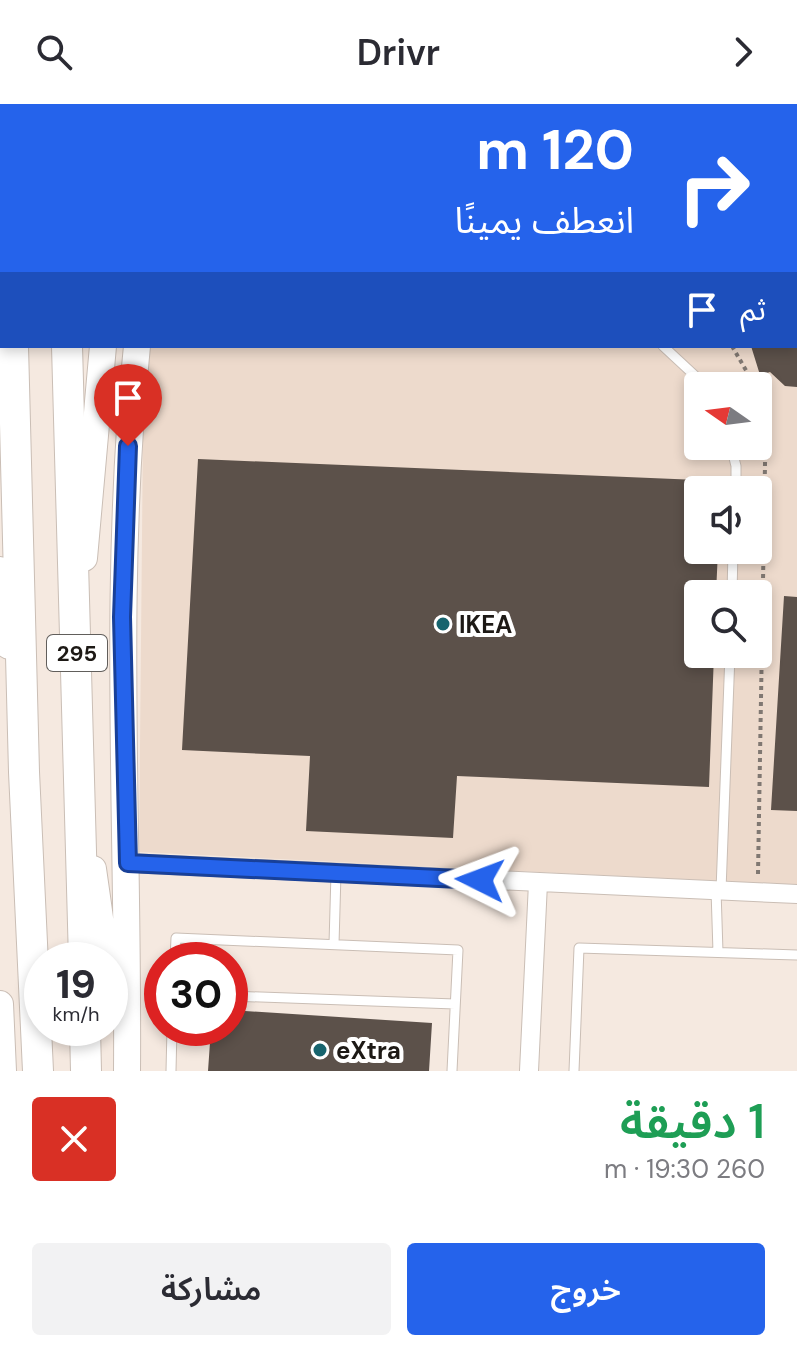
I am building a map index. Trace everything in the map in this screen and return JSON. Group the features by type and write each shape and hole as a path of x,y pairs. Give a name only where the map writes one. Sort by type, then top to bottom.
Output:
{"main road":[{"name":"295","path":"13,348 24,772 38,1071"},
{"name":"295","path":"67,348 84,942"},
{"path":"76,641 103,348"},
{"path":"127,1071 128,863 122,617 130,418 137,348"},
{"path":"0,570 24,772"},
{"path":"81,787 103,942"},
{"path":"20,1071 32,914"},
{"path":"0,1004 3,1071"},
{"path":"85,1046 86,1071"},
{"path":"116,1046 119,1071"}],"street":[{"path":"128,863 797,894"},
{"path":"529,1071 538,883"}],"lane":[{"path":"665,348 691,372"},
{"path":"718,952 718,890 729,668"},
{"path":"334,944 336,873"},
{"path":"176,942 176,938 458,950 452,1071"},
{"path":"574,1071 579,948 797,955"},
{"path":"248,997 455,1004"},
{"path":"171,1071 172,1046"}],"path":[{"path":"733,348 747,372"},
{"path":"757,892 765,460"}],"shaded area":[{"path":"150,348 797,348 797,885 139,852 143,431"}],"building":[{"path":"752,348 797,348 797,387 785,386 772,372 759,372"},
{"name":"IKEA","path":"198,459 684,479 684,564 717,564 717,580 684,580 684,668 713,668 709,787 457,776 453,838 306,831 310,756 182,750"},
{"path":"784,596 797,597 797,811 771,810"},
{"name":"eXtra","path":"248,1011 432,1023 429,1071 208,1071 210,1046 248,1046"}],"place":[{"name":"IKEA","path":"443,624"},
{"name":"eXtra","path":"320,1050"}],"route":[{"path":"128,446 122,617 128,863 480,880"}]}
